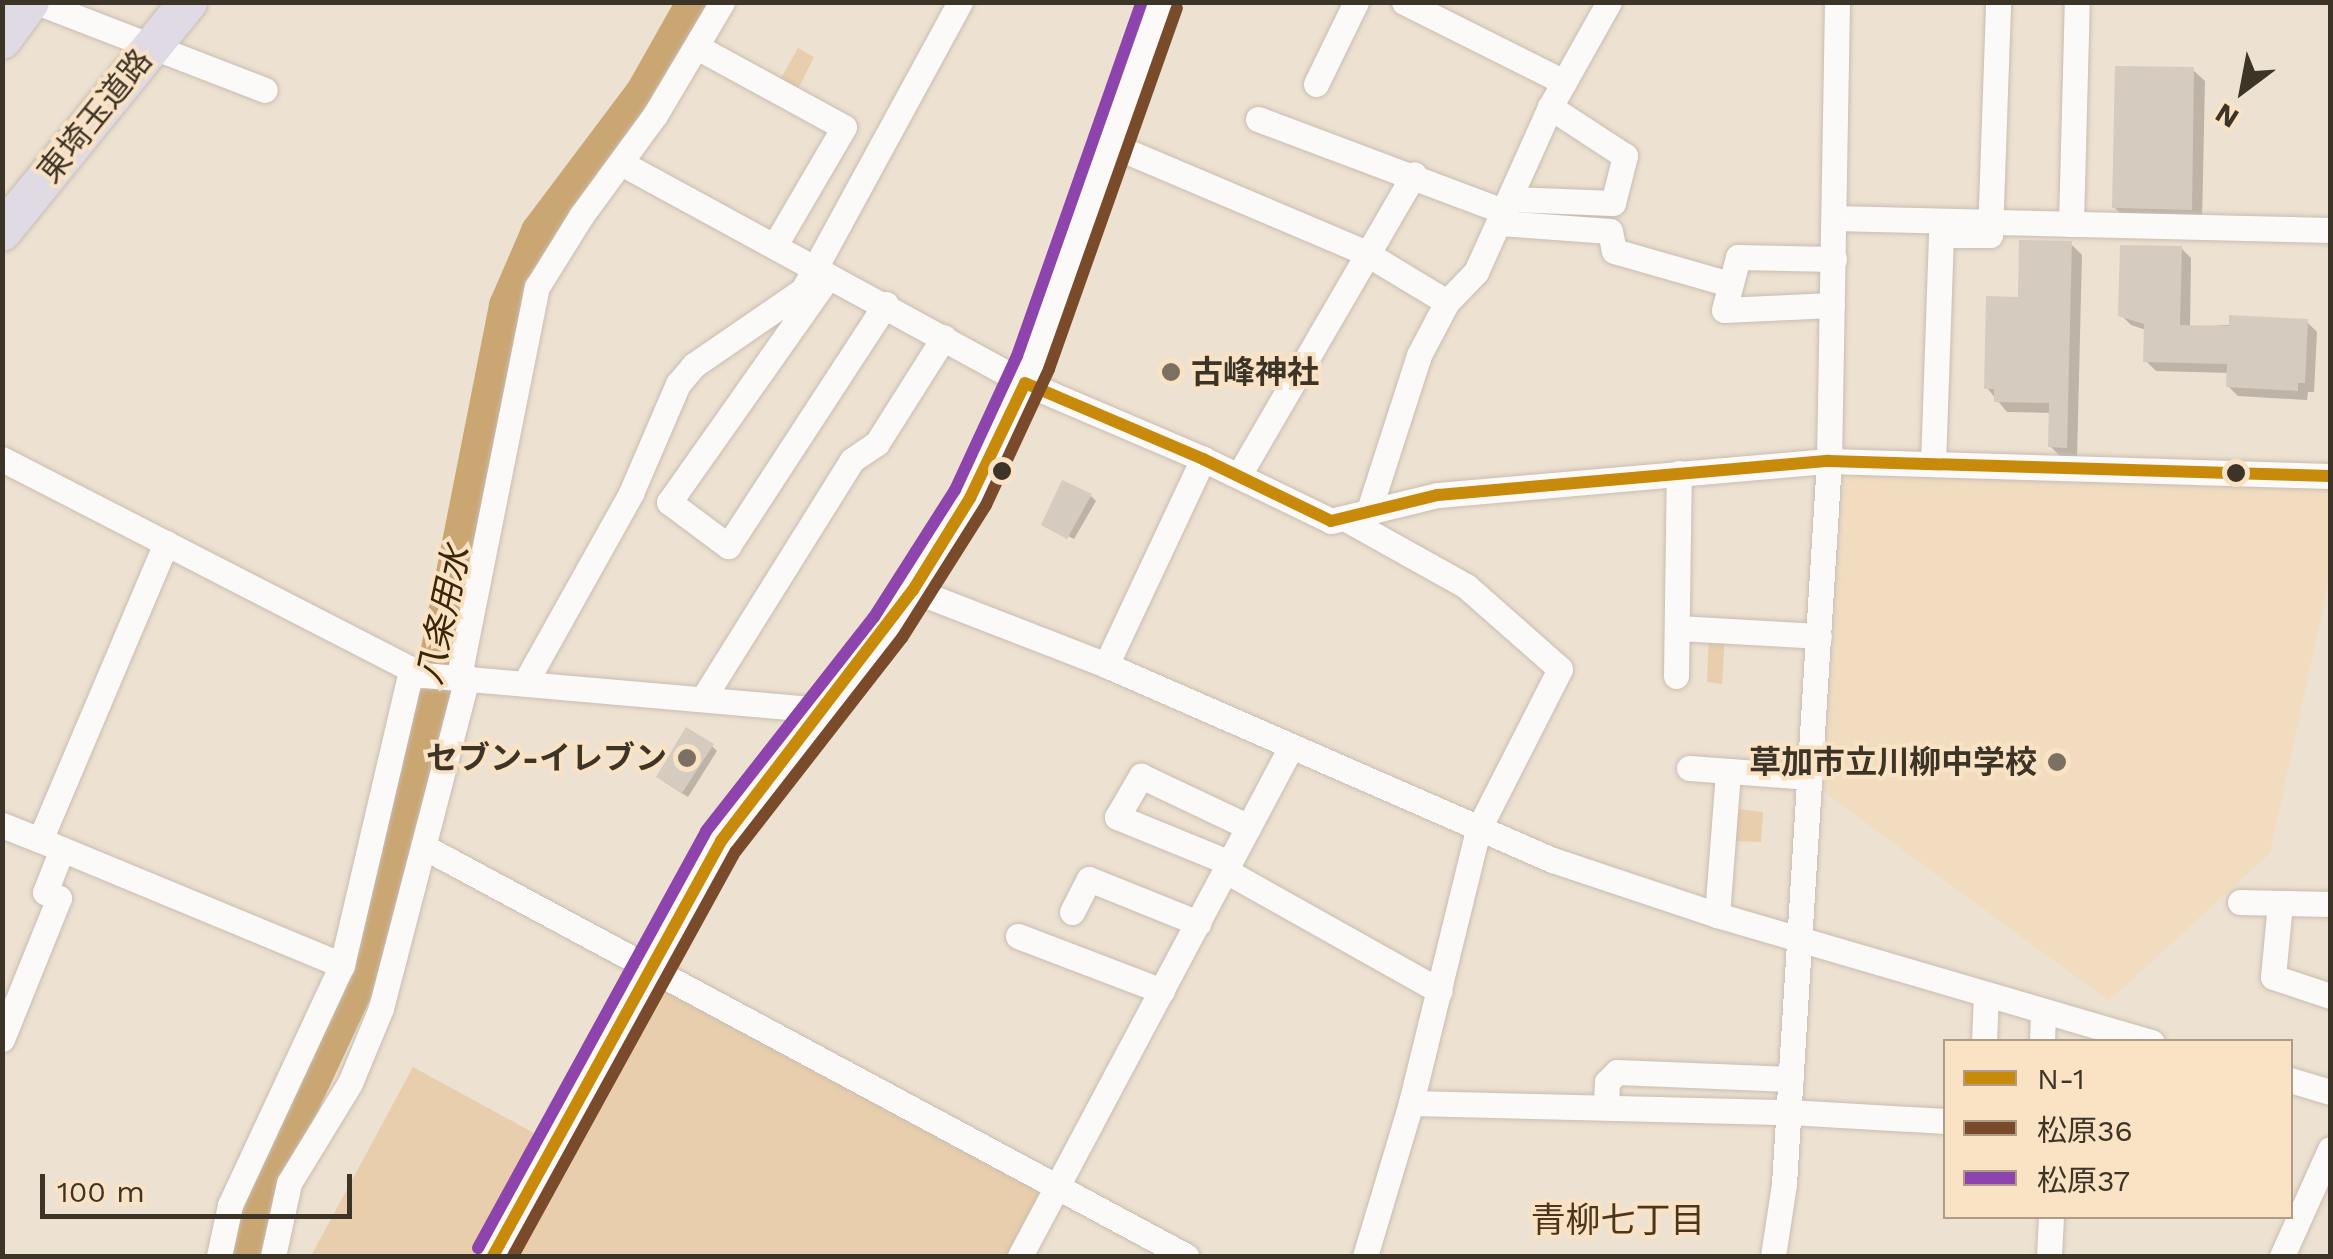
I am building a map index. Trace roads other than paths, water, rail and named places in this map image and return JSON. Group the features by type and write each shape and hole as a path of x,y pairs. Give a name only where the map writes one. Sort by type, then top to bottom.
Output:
{"highway":[{"path":"2,40 30,2"},
{"name":"東埼玉道路","path":"2,232 188,2"},
{"path":"2,192 60,158"}],"street":[{"path":"38,2 265,90"},
{"path":"273,1256 289,1183 350,1084 380,1008 426,848 538,287 581,216 623,164 722,2"},
{"path":"886,304 728,546 668,502 823,270 960,2"},
{"path":"494,1256 736,818 914,590 970,498 1025,383 1161,2"},
{"path":"1316,84 1356,2"},
{"path":"1404,2 1564,82"},
{"path":"1357,516 1419,356 1447,302 1476,272 1550,108 1609,2"},
{"path":"1774,1256 1789,1112 1829,460 1837,2"},
{"path":"1933,464 1941,235 1990,235 1998,2"},
{"path":"2071,224 2076,2"},
{"path":"697,47 844,127 776,245"},
{"path":"1505,211 1613,203 1624,156 1550,108"},
{"path":"1258,118 1505,211 1610,231 1614,251 1730,284"},
{"path":"1112,145 1368,254 1447,302"},
{"path":"623,164 1025,383 1239,475 1317,517 1357,516 1438,495 1829,460 2330,476"},
{"path":"1239,475 1413,175"},
{"path":"1834,218 2330,230"},
{"path":"1832,305 1724,310 1738,257 1834,259"},
{"path":"524,683 631,493 678,384 694,364 804,290 823,270"},
{"path":"704,697 852,460 877,443 944,338"},
{"path":"2,459 417,673 824,710"},
{"path":"1106,665 1203,459"},
{"path":"1676,676 1679,473"},
{"path":"1357,516 1466,586 1560,669 1478,830 1411,1103 1366,1256"},
{"path":"2,1039 59,898 45,892 51,844 166,542"},
{"path":"914,590 1106,665 1478,830 1717,915 2141,1039"},
{"path":"1678,628 1818,636"},
{"path":"219,1256 230,1205 342,964 417,673"},
{"path":"1020,1256 1291,748"},
{"path":"1689,768 1810,778"},
{"path":"1717,915 1728,770"},
{"path":"1249,827 1141,776 1117,817 1228,867 1440,990"},
{"path":"2,825 342,964"},
{"path":"426,848 1186,1256"},
{"path":"1072,912 1089,878 1198,923"},
{"path":"2240,902 2330,904"},
{"path":"2280,903 2272,977 2330,996"},
{"path":"1018,936 1162,991"},
{"path":"1984,1039 1986,994"},
{"path":"2042,1011 2042,1039"},
{"path":"1606,1107 1607,1082 1618,1072 1791,1079"},
{"path":"2293,1081 2330,1092"},
{"path":"1411,1103 1789,1112 1943,1121"},
{"path":"2282,1256 2330,1148"},
{"path":"2050,1219 2050,1256"}],"waterway":[{"name":"八条用水","path":"249,1256 258,1195 374,946 430,700 508,306 540,232 645,92 696,2"}],"place":[{"name":"古峰神社","path":"1171,372"},
{"name":"セブン-イレブン","path":"687,758"},
{"name":"草加市立川柳中学校","path":"2057,762"}],"district":[{"name":"青柳七丁目","path":"1618,1220"}]}
